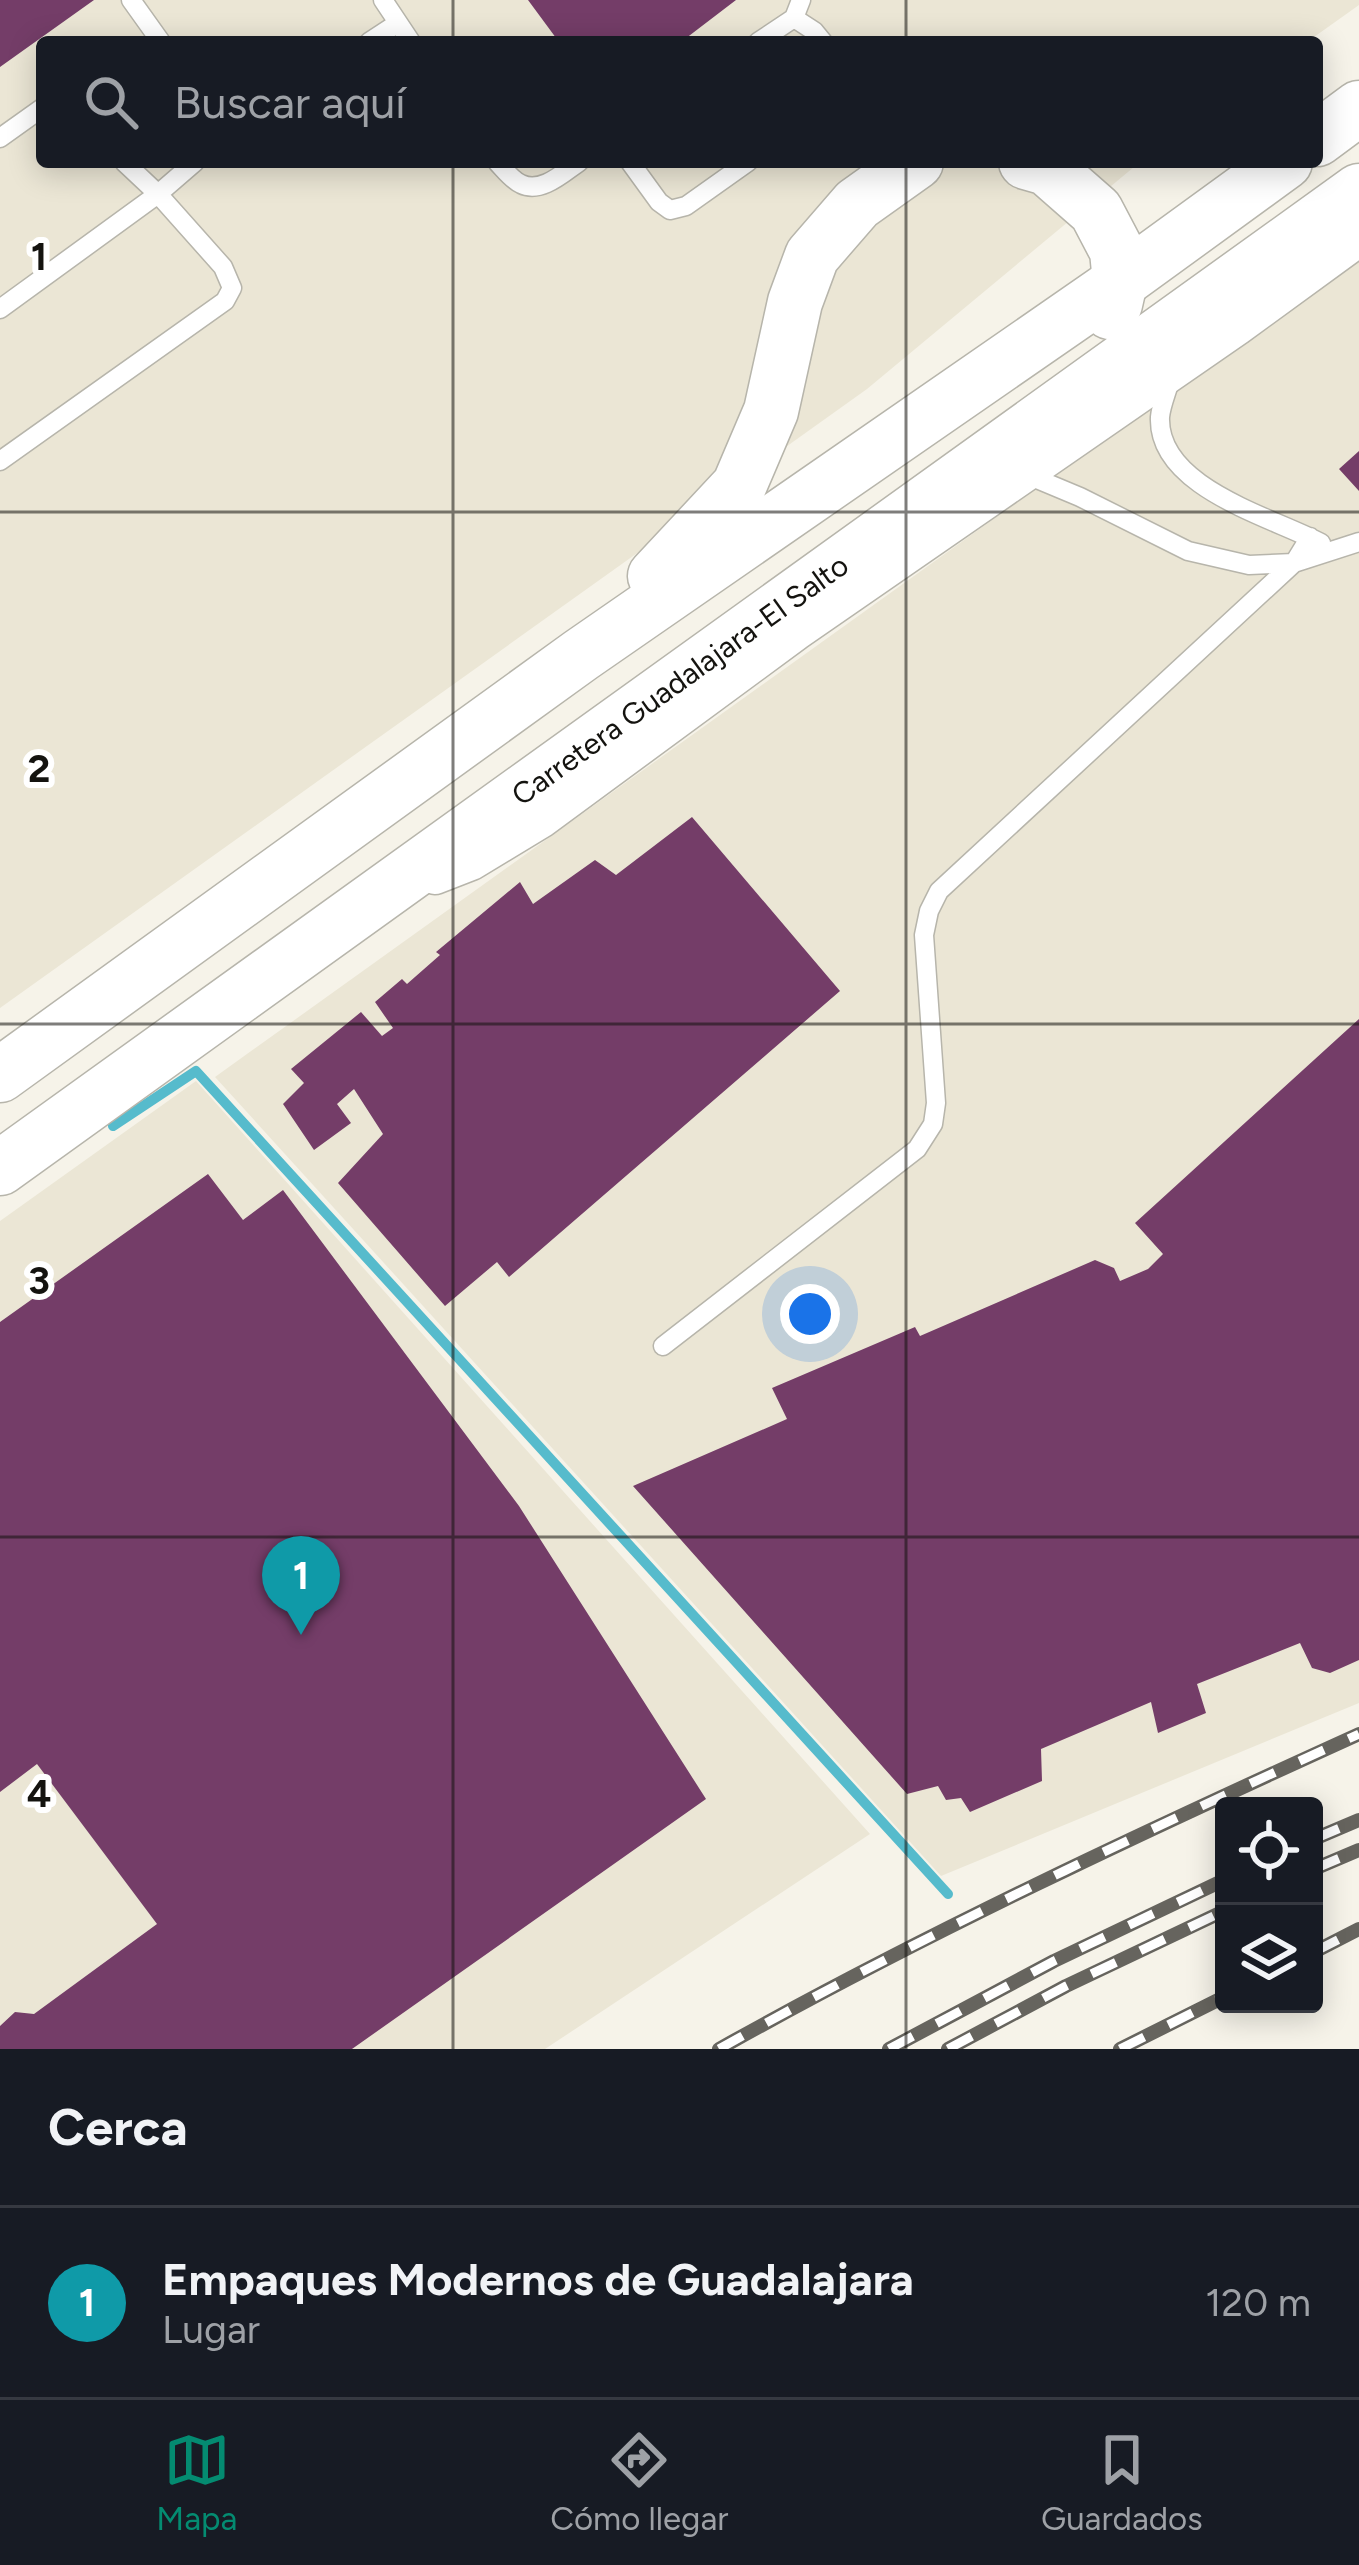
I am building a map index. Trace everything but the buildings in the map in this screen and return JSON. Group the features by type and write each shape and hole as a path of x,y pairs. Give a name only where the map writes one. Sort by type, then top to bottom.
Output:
{"main road":[{"path":"1323,135 1359,108"},
{"path":"581,655 739,486 771,411 795,302 812,256 857,204 908,168"},
{"path":"900,522 977,436 1098,330 1115,304 1120,283 1117,251 1096,211 1046,168"},
{"path":"3,1070 581,655 1120,283 1277,168"},
{"name":"Carretera Guadalajara-El Salto","path":"0,1168 1359,191"}],"street":[{"path":"376,898 471,862 542,819 796,632 1359,238"}],"lane":[{"path":"131,0 157,36"},
{"path":"383,0 407,36"},
{"path":"765,36 797,9 818,36"},
{"path":"378,36 398,23"},
{"path":"0,138 36,112"},
{"path":"0,461 225,302 232,288 223,267 130,168"},
{"path":"0,309 188,168"},
{"path":"503,168 520,184 537,187 569,168"},
{"path":"634,168 670,210 686,206 740,168"},
{"path":"1172,372 1160,416 1163,442 1175,465 1204,488 1335,550"},
{"path":"1025,475 1188,550 1249,565 1294,563 1359,542"},
{"path":"663,1346 917,1149 933,1124 936,1103 924,935 939,891 1294,563 1310,537"}],"shaded area":[{"path":"0,0 1359,0 1359,5 1315,36 36,36 36,168 1133,168 867,389 0,1008"},
{"path":"1359,257 1359,1703 941,1876 215,1077"},
{"path":"196,1081 870,1834 545,2049 0,2049 0,1221"}],"waterway":[{"path":"113,1126 196,1071 948,1894"}],"railway":[{"path":"719,2049 1036,1885 1359,1734"},
{"path":"1323,1835 1359,1820"},
{"path":"1323,1865 1359,1850"},
{"path":"889,2049 1054,1961 1215,1884"},
{"path":"948,2049 1215,1915"},
{"path":"1323,1947 1359,1929"},
{"path":"1120,2049 1215,2002"}],"place":[{"name":"Empaques Modernos de Guadalajara","path":"301,1635"}]}
